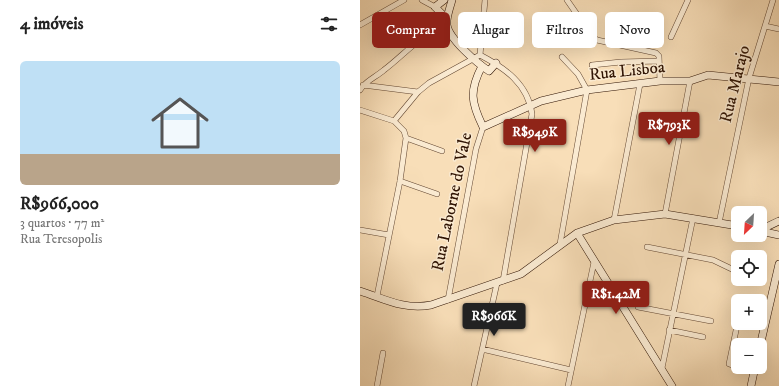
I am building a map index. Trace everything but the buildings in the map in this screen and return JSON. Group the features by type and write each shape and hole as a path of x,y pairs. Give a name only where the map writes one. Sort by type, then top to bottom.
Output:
{"main road":[{"path":"440,12 434,3 444,0"},
{"path":"449,12 452,0"},
{"path":"450,34 477,57 482,66 491,71 496,63"},
{"name":"Rua Laborne do Vale","path":"482,66 474,81 472,90 474,106 483,127"},
{"name":"Rua Lisboa","path":"483,127 551,98 588,90 660,81 690,81 708,75 779,82"},
{"path":"360,291 410,307 432,305 500,282 532,267 560,244 577,233 614,220 665,214 731,225"},
{"path":"767,228 779,222"},
{"path":"767,232 779,235"},
{"path":"577,233 662,368 671,385"},
{"path":"762,338 779,264"},
{"path":"751,386 754,374"}],"street":[{"path":"361,24 404,0"},
{"path":"422,0 434,3"},
{"path":"477,57 485,0"},
{"path":"567,0 595,39 656,53 659,61 660,81"},
{"path":"671,38 688,0"},
{"name":"Rua Marajo","path":"719,223 749,78 773,0"},
{"path":"765,26 779,29"},
{"path":"361,87 411,48"},
{"path":"394,120 418,92 429,83 477,57 496,63 509,73 522,86 531,106 532,122 500,282 482,349 474,386"},
{"path":"560,244 588,90 578,74 562,57"},
{"path":"592,65 621,62 659,61"},
{"path":"665,214 690,81"},
{"path":"614,220 640,84"},
{"path":"361,87 418,92"},
{"path":"360,110 394,120 404,131 406,138 400,181 377,296"},
{"name":"Rua Laborne do Vale","path":"448,300 476,149 483,127"},
{"path":"406,138 442,152"},
{"path":"400,181 437,194"},
{"path":"662,368 693,218"},
{"path":"360,230 390,235"},
{"path":"648,247 713,260 731,269"},
{"path":"568,386 594,262"},
{"path":"638,307 711,321"},
{"path":"669,330 703,337"},
{"path":"482,349 571,370"},
{"path":"377,386 383,353"},
{"path":"731,354 729,364 731,365"}]}
